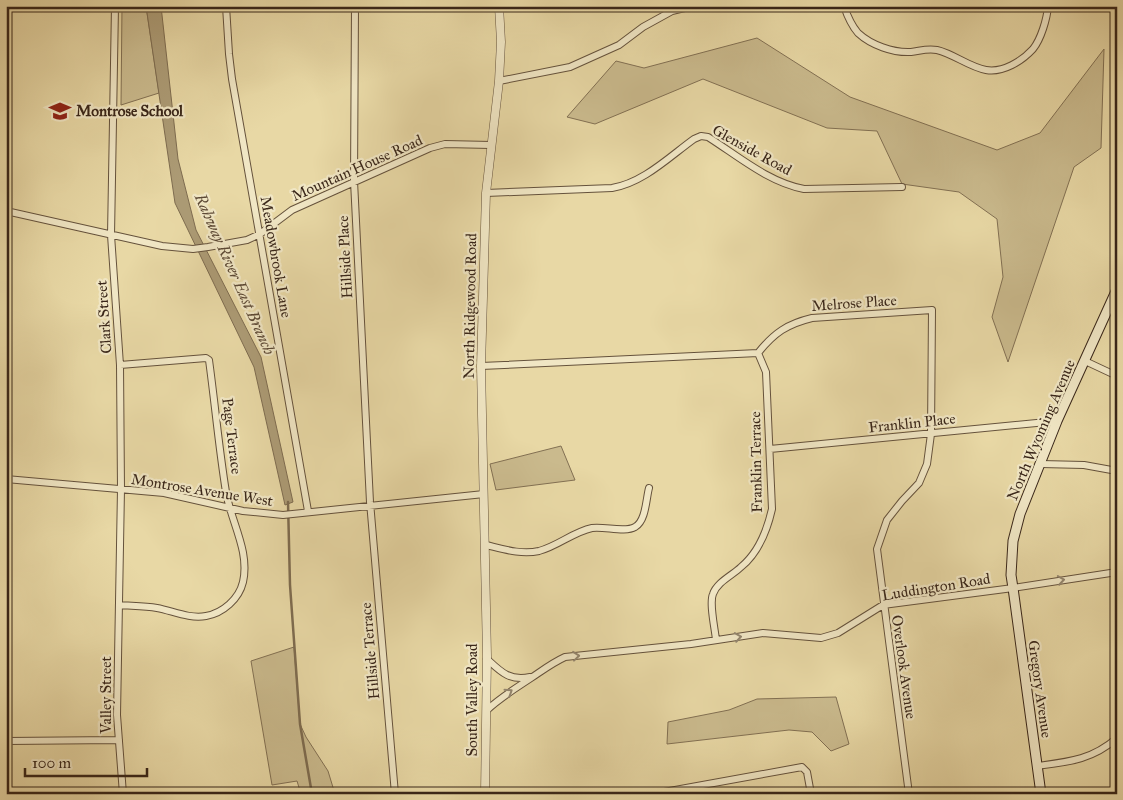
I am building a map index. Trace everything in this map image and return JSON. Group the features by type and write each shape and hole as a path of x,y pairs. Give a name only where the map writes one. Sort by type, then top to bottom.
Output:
{"main road":[{"name":"North Wyoming Avenue","path":"1013,588 1013,541 1020,514 1057,422 1117,288"},
{"name":"Gregory Avenue","path":"1013,588 1041,794"}],"street":[{"name":"Clark Street","path":"116,6 111,235 120,365 121,489 118,626"},
{"name":"Meadowbrook Lane","path":"226,6 232,79 308,511"},
{"name":"Hillside Place","path":"354,6 354,181 370,506"},
{"name":"North Ridgewood Road","path":"486,607 481,366 486,193 499,81 501,42 499,6"},
{"path":"499,81 570,68 619,45 644,27 672,11 693,6"},
{"path":"844,6 858,32 886,48 912,52 928,48 987,70 1001,70 1019,60 1033,48 1040,36 1048,6"},
{"name":"Glenside Road","path":"486,193 625,186 701,136 708,137 771,177 790,186 804,189 902,186"},
{"name":"Mountain House Road","path":"6,210 162,246 193,249 208,247 246,240 260,234 292,210 430,148 445,144 491,145"},
{"name":"Melrose Place","path":"758,353 777,333 794,322 812,318 932,310 931,434 924,473 919,483 887,520 878,544"},
{"path":"481,366 758,353"},
{"name":"Franklin Terrace","path":"716,640 712,594 719,585 743,566 759,545 769,522 772,509 766,372 758,353"},
{"name":"Page Terrace","path":"119,605 157,608 194,617 207,616 220,611 231,603 238,594 243,581 244,569 238,529 226,494 209,360 206,358 120,365"},
{"path":"1084,362 1117,376"},
{"name":"Franklin Place","path":"770,449 1057,422"},
{"path":"1041,464 1084,465 1117,471"},
{"name":"Montrose Avenue West","path":"6,479 164,493 230,509 283,515 484,494"},
{"path":"486,545 520,553 540,551 580,531 595,528 628,529 636,527 642,518 649,488"},
{"name":"Hillside Terrace","path":"370,506 395,794"},
{"name":"Overlook Avenue","path":"878,544 878,571 909,794"},
{"name":"Luddington Road","path":"487,710 504,695 549,664 565,657 763,633 820,638 838,633 883,605 1117,572"},
{"name":"South Valley Road","path":"485,794 487,710 486,607"},
{"name":"Valley Street","path":"118,626 117,716 123,794"},
{"path":"487,658 502,673 518,679 534,676"},
{"path":"1037,766 1075,761 1099,750 1117,738"},
{"path":"6,742 119,740"},
{"path":"653,794 802,767 807,772 811,794"}],"shaded area":[{"path":"122,6 146,6 159,93 121,105"},
{"path":"146,6 161,6 178,159 196,230 261,357 293,502 285,505 254,367 175,203"},
{"path":"757,38 850,97 997,150 1040,133 1104,49 1101,148 1074,167 1008,362 992,317 1003,277 997,219 959,192 902,184 877,131 827,128 703,79 595,124 567,117 616,61 644,68"},
{"path":"561,446 575,480 496,490 490,464"},
{"path":"294,647 300,724 328,771 335,794 301,794 297,781 272,785 251,661"},
{"path":"836,697 849,744 831,751 812,732 789,730 667,744 668,722 729,710 757,699"}],"waterway":[{"name":"Rahway River East Branch","path":"288,502 290,585 300,724 312,794"}],"place":[{"name":"Montrose School","path":"60,111"}]}
